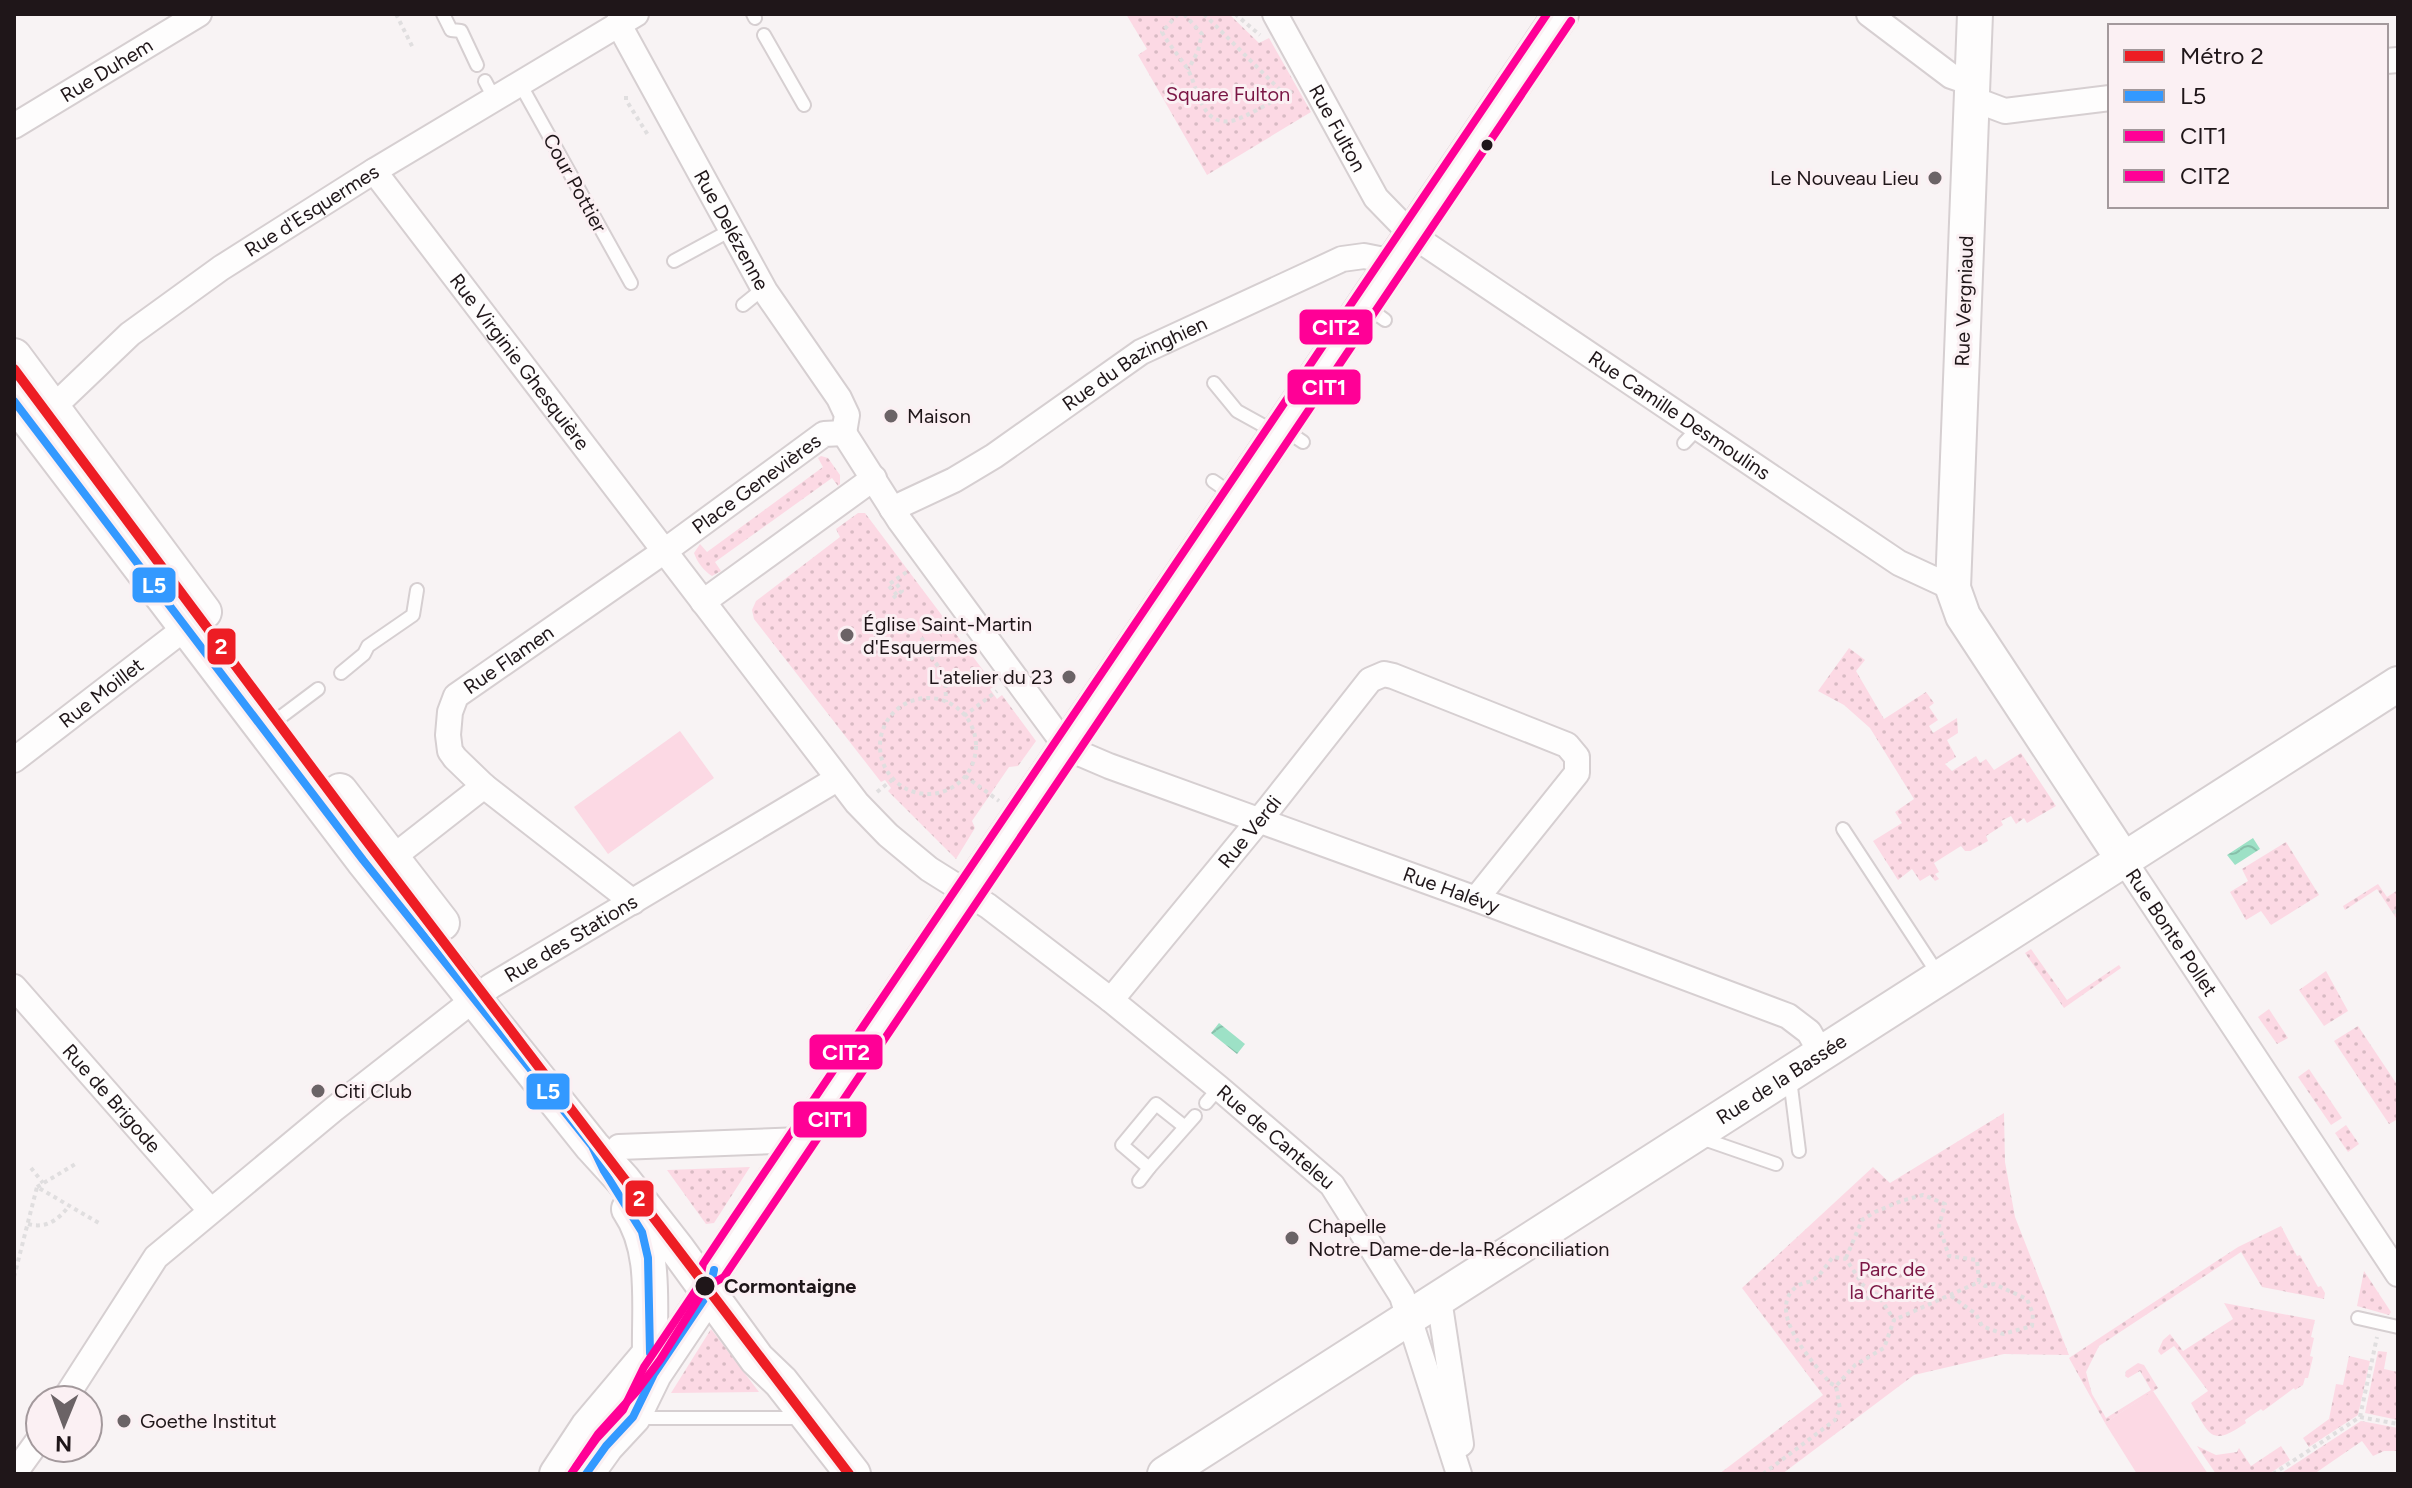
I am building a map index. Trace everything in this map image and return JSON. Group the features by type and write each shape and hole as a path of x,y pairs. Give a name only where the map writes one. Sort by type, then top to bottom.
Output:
{"street":[{"name":"Rue Duhem","path":"14,126 199,14"},
{"name":"Rue Fulton","path":"1275,14 1403,249"},
{"path":"557,1474 588,1427 627,1384 707,1280 802,1140 1067,748 1224,489 1288,435 1375,312 1403,249 1561,14"},
{"name":"Rue Vergniaud","path":"1953,588 1975,14"},
{"path":"1878,15 1951,76 2005,111 2108,98"},
{"name":"Rue d'Esquermes","path":"28,419 183,294 374,171 489,89 519,82 616,20"},
{"name":"Rue Delézenne","path":"616,20 764,288 839,398 847,415 844,433"},
{"name":"Rue Virginie Ghesquière","path":"374,171 666,550"},
{"name":"Rue Camille Desmoulins","path":"1403,249 1691,436 1899,563 1953,588"},
{"name":"Rue du Bazinghien","path":"892,509 969,472 1128,360 1162,342 1342,259 1403,249"},
{"path":"14,356 28,419 282,716 392,858 482,993"},
{"name":"Place Genevières","path":"666,550 824,434 844,433 892,509 1067,748"},
{"path":"703,602 874,478"},
{"path":"666,550 837,779"},
{"name":"Rue Flamen","path":"484,786 450,751 450,712 456,696 666,550"},
{"name":"Rue Bonte Pollet","path":"1953,588 1963,616 2398,1274"},
{"path":"196,619 354,848 482,993 606,1147 707,1280 762,1338 781,1382 853,1474"},
{"name":"Rue Moillet","path":"14,760 196,619"},
{"name":"Rue Verdi","path":"1111,1000 1370,680 1384,674 1567,745 1577,757 1577,773 1476,899"},
{"name":"Rue de la Bassée","path":"1165,1474 2398,684"},
{"name":"Rue Halévy","path":"1067,748 1788,1016 1809,1032 1821,1053"},
{"name":"Rue de Canteleu","path":"837,779 888,835 929,869 969,893 1111,1000 1212,1095 1332,1185 1394,1282 1424,1308 1461,1474"},
{"name":"Rue des Stations","path":"74,1384 156,1257 210,1210 482,993 837,779"},
{"path":"392,858 484,786 633,902"},
{"name":"Rue de Brigode","path":"14,987 210,1210"},
{"path":"606,1147 802,1140"},
{"path":"606,1147 604,1171 642,1232 648,1258 650,1353"},
{"path":"586,1474 633,1417 707,1280"},
{"name":"Rue de Canteleu","path":"1424,1308 1461,1474"}],"lane":[{"path":"443,14 451,30 461,31 477,65"},
{"path":"764,35 804,105"},
{"name":"Cour Pottier","path":"519,82 631,283"},
{"path":"674,261 731,230"},
{"path":"743,305 764,288"},
{"path":"1214,383 1237,411 1288,435"},
{"path":"341,673 364,654 368,646 413,615 417,590"},
{"path":"282,716 318,689"},
{"path":"1843,829 1939,977"},
{"path":"1789,1074 1799,1151"},
{"path":"1149,1168 1122,1145 1156,1104 1185,1127"},
{"path":"1139,1181 1195,1116"},
{"path":"1691,1135 1776,1164"},
{"path":"2358,1318 2398,1327"},
{"path":"633,1417 809,1418"}],"path":[{"path":"396,14 413,48"},
{"path":"1188,70 1202,34 1181,14 1162,32 1188,70 1203,107 1222,121 1234,121 1312,81"},
{"path":"1204,14 1284,94"},
{"path":"626,96 648,135"},
{"path":"888,585 895,597 902,591 894,581"},
{"path":"924,638 920,641 945,676 946,702"},
{"path":"964,716 1016,679"},
{"path":"915,700 946,702 969,722 975,738 975,754 965,776 946,791 914,793 893,779 882,761 879,746 882,731 901,706 915,700"},
{"path":"965,776 1001,802"},
{"path":"14,1277 37,1187 77,1163"},
{"path":"31,1168 43,1183"},
{"path":"37,1187 99,1223"},
{"path":"1846,1259 1862,1220 1901,1201 1923,1195 1945,1204 1939,1226 1949,1256 1977,1260 1979,1282"},
{"path":"28,1224 36,1227 57,1221 70,1206"},
{"path":"1836,1386 1830,1383 1802,1348 1790,1328 1786,1313 1789,1297 1796,1287 1816,1278 1833,1257 1846,1259 1863,1285 1875,1293 1894,1320"},
{"path":"1951,1296 1976,1314 1982,1326 2003,1334 2032,1326 2033,1314 2027,1299 1994,1284 1985,1286 1979,1282"},
{"path":"1836,1386 1855,1365 1884,1348 1894,1320 1979,1282"},
{"path":"1860,1298 1864,1301 1875,1293"},
{"path":"2360,1417 2380,1323"},
{"path":"1763,1474 1835,1420 1840,1409 1836,1386"},
{"path":"2273,1474 2360,1417 2398,1424"}],"green space":[{"name":"Square Fulton","path":"1126,14 1229,14 1259,43 1269,38 1311,112 1207,175 1138,55 1147,49"},
{"path":"818,458 828,458 840,475 838,486 832,478 715,562 721,571 712,576 704,569 694,553 700,544 707,552 823,467"},
{"path":"858,513 865,513 995,686 990,689 997,699 1002,695 1036,741 1018,766 1009,767 972,821 975,828 956,859 888,791 891,788 885,780 881,782 754,619 752,610 756,601 840,537 836,529"},
{"path":"933,626 951,650 939,659 921,634"},
{"path":"1849,648 1865,660 1856,671 1884,719 1926,692 1934,703 1929,707 1938,720 1929,726 1933,733 1957,718 1958,733 1947,740 1956,757 1945,764 1952,771 1976,756 1980,763 1986,759 1994,770 2021,753 2056,806 2027,823 2024,818 2016,824 2011,816 2001,821 2003,825 1986,836 1988,841 1970,851 1965,851 1961,846 1934,863 1939,872 1935,874 1939,879 1935,881 1930,875 1920,881 1912,869 1898,880 1873,841 1902,823 1895,812 1914,799 1870,728 1844,705 1818,691"},
{"path":"680,731 714,778 608,854 574,807"},
{"path":"2286,842 2319,895 2271,925 2261,911 2246,920 2230,892 2248,881 2242,869"},
{"path":"2378,884 2387,897 2398,890 2398,921 2377,889 2345,910 2343,906"},
{"path":"2031,949 2067,1000 2119,965 2121,968 2064,1008 2025,953"},
{"path":"2326,971 2348,1011 2324,1026 2299,990"},
{"path":"2269,1009 2288,1038 2277,1044 2258,1017"},
{"path":"2358,1026 2398,1086 2398,1119 2389,1124 2334,1041"},
{"path":"2309,1069 2342,1118 2331,1125 2298,1077"},
{"name":"Parc de la Charité","path":"2004,1113 2005,1162 2015,1217 2069,1355 2004,1354 1914,1375 1782,1474 1719,1474 1823,1395 1742,1288 1873,1167 1890,1183"},
{"path":"2346,1125 2359,1144 2348,1152 2335,1133"},
{"path":"750,1167 714,1223 706,1224 667,1170"},
{"path":"2281,1226 2297,1256 2300,1255 2318,1287 2321,1286 2324,1299 2262,1287 2241,1252 2099,1346 2086,1372 2092,1394 2106,1418 2151,1390 2140,1371 2128,1378 2125,1376 2126,1371 2138,1363 2144,1365 2158,1388 2105,1423 2069,1358 2238,1247"},
{"path":"2364,1271 2391,1312 2389,1315 2357,1306"},
{"path":"2224,1303 2315,1320 2311,1337 2314,1338 2310,1356 2313,1357 2303,1385 2263,1411 2261,1409 2245,1420 2246,1423 2218,1436 2208,1430 2191,1403 2208,1391 2174,1346 2161,1355 2158,1351 2170,1334 2183,1351 2233,1319"},
{"path":"711,1329 759,1392 671,1393"},
{"path":"2378,1351 2387,1352 2384,1369 2398,1372 2398,1420 2365,1413"},
{"path":"2349,1356 2370,1361 2358,1415 2309,1447 2303,1438 2329,1419 2336,1384 2343,1385"},
{"path":"2153,1391 2208,1474 2137,1474 2105,1423"},
{"path":"2361,1421 2398,1428 2398,1451 2384,1451 2373,1456 2362,1441 2314,1474 2280,1474"},
{"path":"2197,1446 2216,1455 2237,1452 2239,1448 2251,1466 2281,1446 2290,1460 2269,1474 2216,1474"}],"water":[{"path":"2253,838 2260,849 2235,865 2227,855"},
{"path":"1219,1023 1245,1044 1237,1054 1211,1033"}],"metro line":[{"name":"2","path":"14,369 356,827 849,1474"}],"transit line":[{"name":"CIT2","path":"576,1467 623,1410 644,1367 698,1287 703,1264 1547,14"},
{"name":"CIT1","path":"571,1474 598,1434 660,1360 706,1287 724,1277 1571,21"},
{"name":"L5","path":"14,401 363,860 592,1146 642,1232 648,1258 650,1353"},
{"name":"L5","path":"586,1474 633,1417 654,1374 709,1292 714,1270"}],"place":[{"name":"Le Nouveau Lieu","path":"1935,178"},
{"name":"Maison","path":"891,416"},
{"name":"Église Saint-Martin d'Esquermes","path":"847,635"},
{"name":"L'atelier du 23","path":"1069,677"},
{"name":"Citi Club","path":"318,1091"},
{"name":"Chapelle Notre-Dame-de-la-Réconciliation","path":"1292,1238"},
{"name":"Cormontaigne","path":"705,1286"},
{"name":"Goethe Institut","path":"124,1421"}]}
